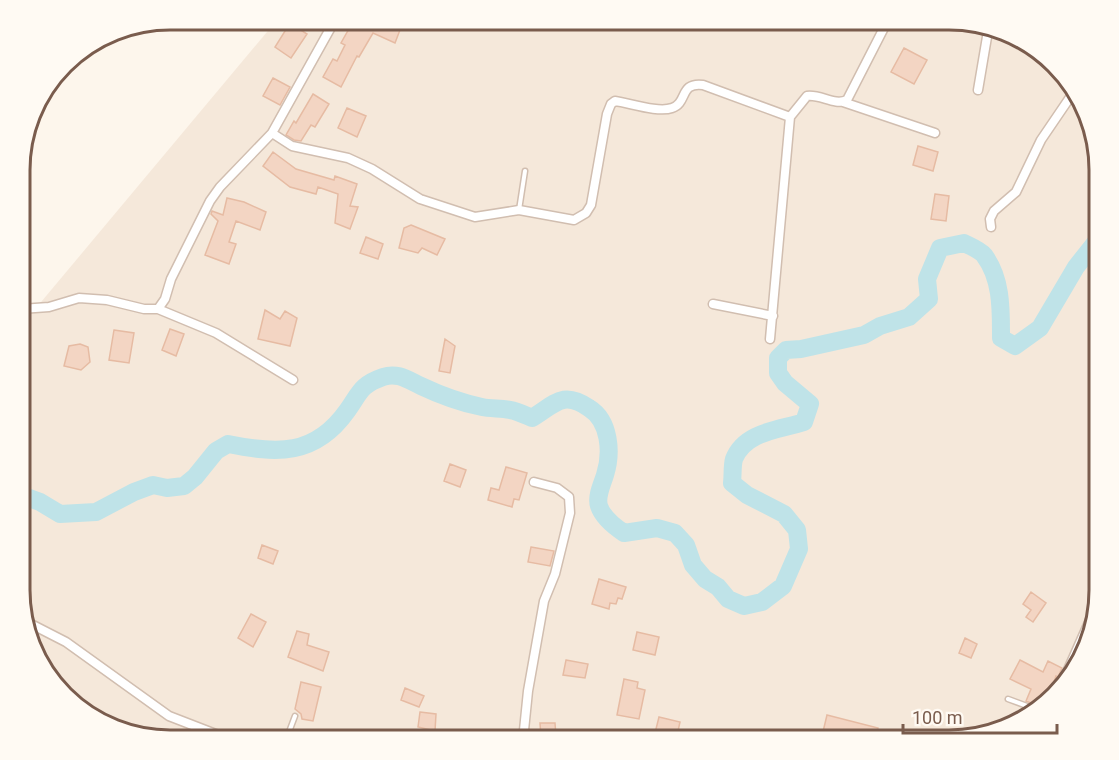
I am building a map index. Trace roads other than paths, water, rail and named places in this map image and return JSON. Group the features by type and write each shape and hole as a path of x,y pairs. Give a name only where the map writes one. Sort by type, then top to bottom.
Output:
{"street":[{"path":"158,309 165,299 171,279 210,201 220,187 272,133 329,30"},
{"path":"843,102 850,95 883,30"},
{"path":"978,90 987,35"},
{"path":"272,133 292,146 348,158 372,169 420,199 475,218 519,210 574,220 586,213 591,205 607,114 611,104 615,101 670,109 676,106 687,88 696,84 790,117"},
{"path":"770,339 790,117 807,96 815,95 935,133"},
{"path":"991,227 990,219 994,211 1016,192 1041,140 1069,99"},
{"path":"30,308 49,307 79,298 106,300 144,309 158,309 216,333 293,380"},
{"path":"713,304 773,316"},
{"path":"524,730 528,691 544,601 555,574 570,513 569,497 557,488 534,482"},
{"path":"35,626 66,642 168,716 207,730"}],"lane":[{"path":"519,210 525,171"},
{"path":"1008,699 1027,706"},
{"path":"290,730 295,716"}],"waterway":[{"path":"30,498 60,514 96,512 134,492 153,485 167,488 184,486 195,477 216,451 228,444 279,450 308,444 322,437 335,426 365,387 375,380 393,375 467,403 485,408 513,411 532,418 559,401 572,400 596,414 608,438 607,466 598,502 606,518 624,533 657,528 675,533 686,545 693,565 728,599 744,606 762,602 783,586 799,549 797,530 784,514 747,495 732,483 734,459 746,443 764,433 804,422 810,404 785,383 778,373 778,358 786,350 801,349 864,335 880,326 909,317 929,299 927,279 940,248 964,243 982,253 990,264 999,295 1001,338 1015,346 1040,328 1076,267 1089,251"}]}
